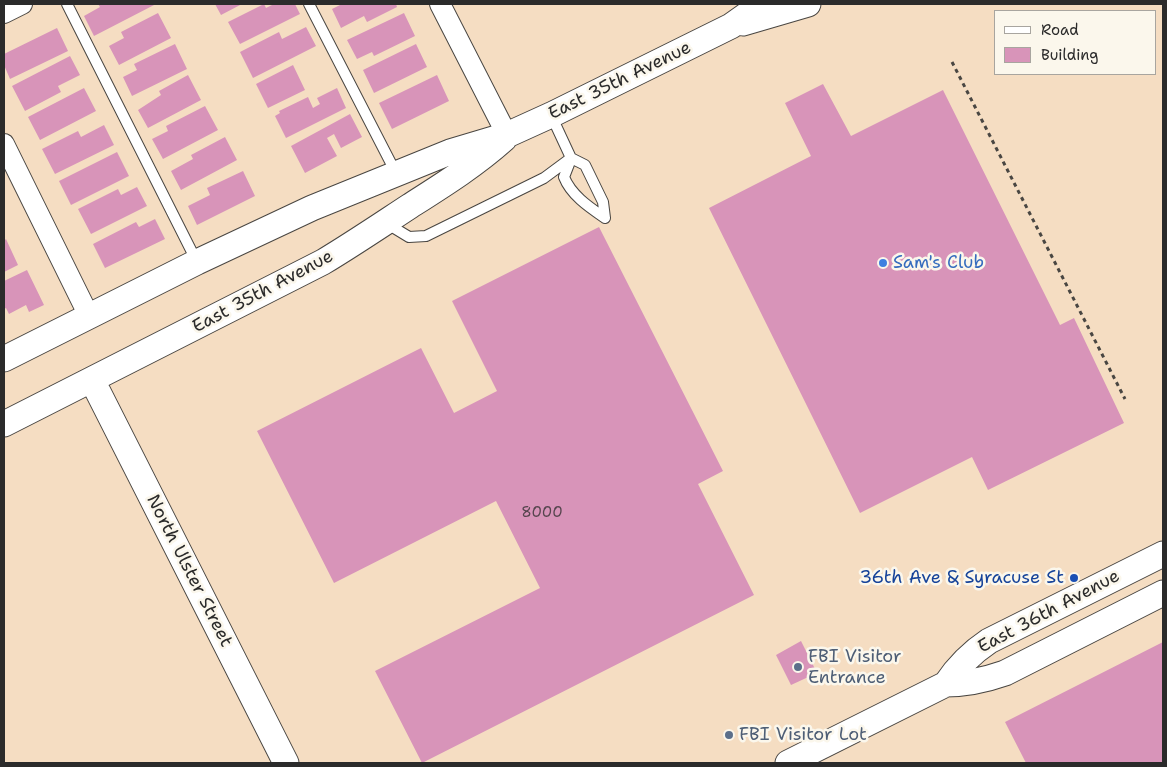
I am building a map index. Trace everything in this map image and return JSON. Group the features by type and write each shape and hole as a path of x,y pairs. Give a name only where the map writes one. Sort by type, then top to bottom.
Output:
{"street":[{"path":"4,13 22,4"},
{"path":"440,4 507,135"},
{"name":"East 35th Avenue","path":"4,359 197,262 312,208 467,146 507,135 552,115 731,26 762,4"},
{"name":"East 35th Avenue","path":"731,26 808,4"},
{"name":"East 35th Avenue","path":"4,424 301,275 362,239 385,222 464,172 507,135"},
{"path":"4,144 89,316"},
{"name":"North Ulster Street","path":"92,380 286,763"},
{"name":"East 36th Avenue","path":"946,684 958,666 974,651 989,641 1163,554"},
{"name":"East 36th Avenue","path":"788,763 946,684 984,681 1005,673 1163,593"}],"lane":[{"path":"67,4 197,262"},
{"path":"309,4 396,173"},
{"path":"552,115 571,158 585,165 603,202 605,218 589,208 568,187 564,177 571,158"},
{"path":"385,222 409,237 426,236 544,178 571,158"}],"path":[{"path":"952,62 1038,225 1126,399"}],"building":[{"path":"98,4 156,4 94,36 84,16 100,7"},
{"path":"215,4 242,4 221,15"},
{"path":"264,4 266,8 274,4 295,4 300,14 240,44 228,22"},
{"path":"342,4 396,4 397,7 367,22 364,16 341,28 332,9"},
{"path":"158,13 171,38 119,65 109,46 124,38 121,32"},
{"path":"404,13 415,36 374,56 372,52 357,59 347,40"},
{"path":"306,27 316,46 253,78 240,52 279,32 282,39"},
{"path":"57,28 68,51 10,79 4,65 4,54"},
{"path":"175,44 187,69 132,96 123,77 137,70 134,64"},
{"path":"416,44 427,67 374,93 363,70"},
{"path":"70,56 80,75 58,86 61,92 25,111 12,86"},
{"path":"293,65 305,90 268,108 256,84"},
{"path":"188,75 201,100 148,128 138,110 161,95 159,91"},
{"path":"437,75 449,101 392,129 379,103"},
{"name":"Sam's Club","path":"823,84 851,136 943,90 1060,325 1074,318 1124,423 988,490 972,457 860,513 709,208 811,156 785,103"},
{"path":"84,88 96,111 40,140 28,117"},
{"path":"337,88 346,108 286,138 275,116 280,113 279,111 308,97 313,108 320,104 317,98"},
{"path":"205,106 218,130 163,159 152,139 168,131 166,126"},
{"path":"350,114 362,137 341,148 334,134 327,138 337,156 305,173 291,146"},
{"path":"104,125 114,145 55,174 42,149 78,131 81,137"},
{"path":"225,137 237,160 181,190 171,171 193,159 191,155"},
{"path":"117,152 129,176 71,205 59,181"},
{"path":"243,171 255,196 197,225 188,206 210,195 207,188"},
{"path":"137,187 147,206 91,234 78,209 118,189 121,195"},
{"path":"155,219 165,239 105,268 93,244 136,222 139,227"},
{"path":"599,227 723,471 698,484 754,595 422,763 375,671 540,588 496,501 334,583 257,431 421,348 454,413 497,391 452,301"},
{"path":"6,239 18,265 4,272 4,241"},
{"path":"27,270 44,305 29,312 26,305 9,314 6,308 4,309 4,281"},
{"name":"FBI Visitor Entrance","path":"801,641 817,673 791,685 776,655"},
{"path":"1163,642 1163,763 1026,763 1005,722"}],"place":[{"name":"Sam's Club","path":"883,263"},
{"name":"36th Ave & Syracuse St","path":"1074,578"},
{"name":"FBI Visitor Entrance","path":"798,667"},
{"name":"FBI Visitor Lot","path":"729,735"}]}
